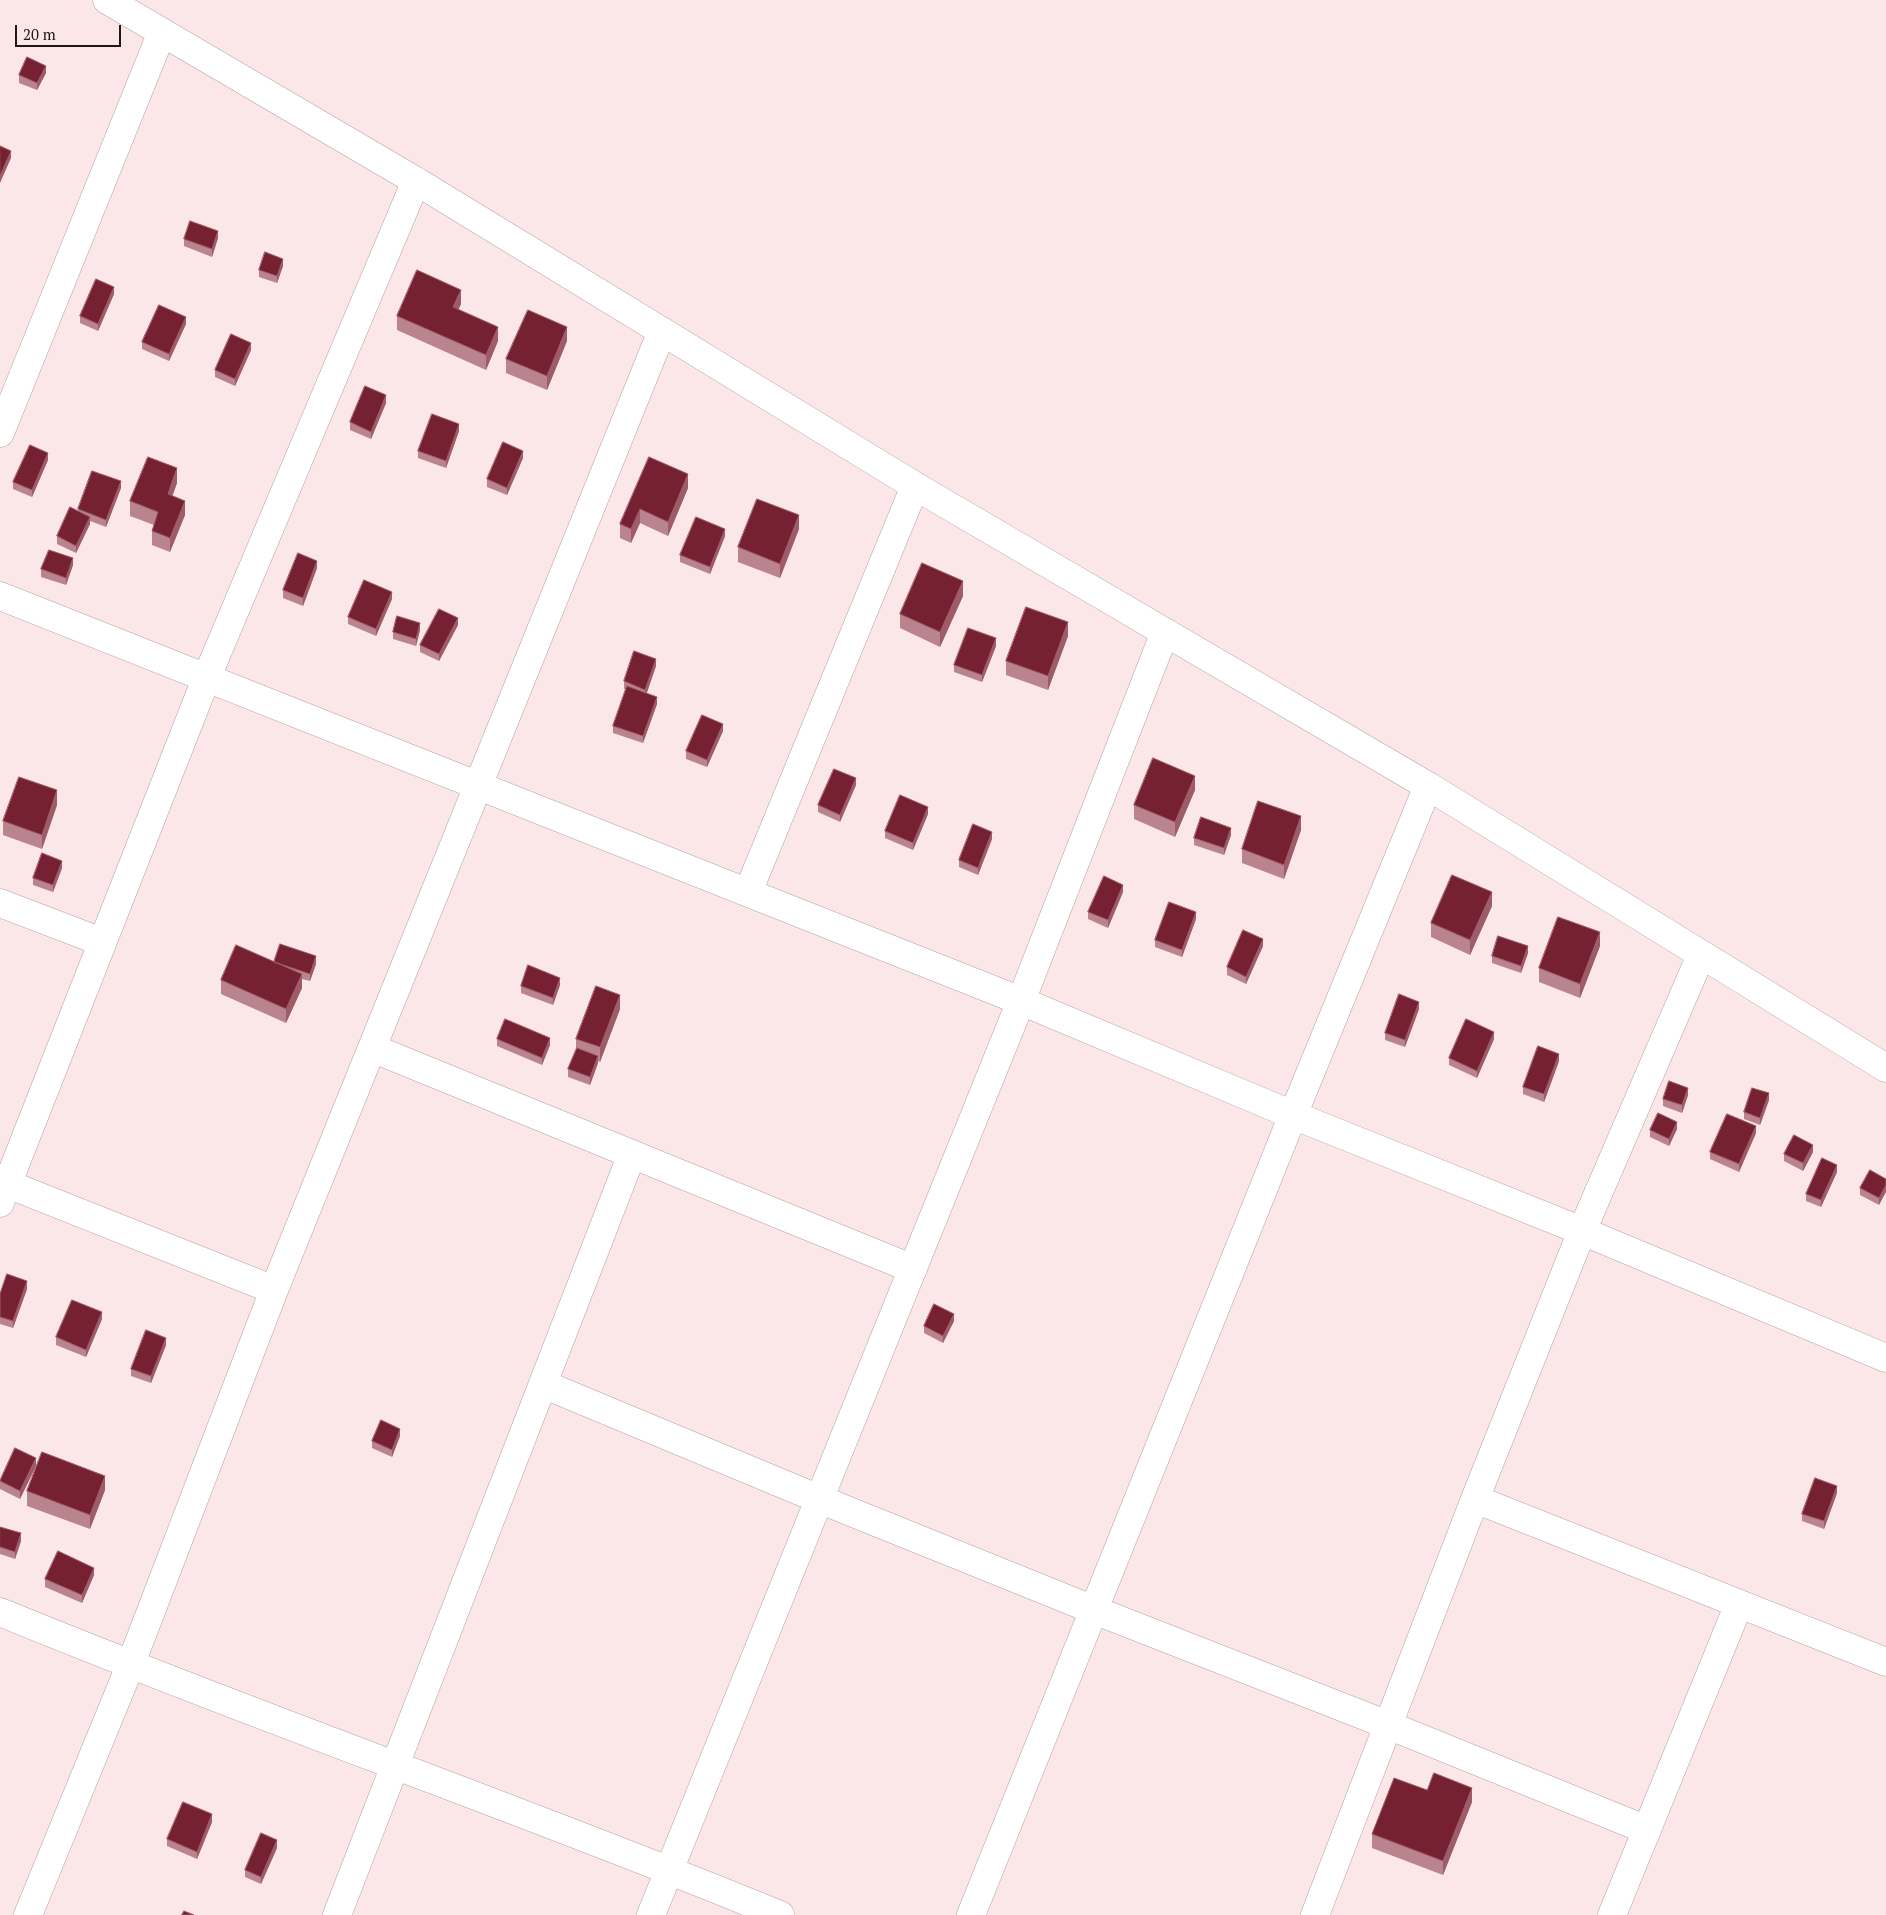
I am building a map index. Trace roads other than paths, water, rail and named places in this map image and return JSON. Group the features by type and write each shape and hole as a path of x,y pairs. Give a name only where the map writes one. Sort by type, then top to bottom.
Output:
{"street":[{"path":"107,0 416,182 915,486 1428,786 1886,1068"},
{"path":"0,433 162,32"},
{"path":"274,1290 3,1189 206,679 416,182"},
{"path":"28,1915 130,1666 274,1290 662,331"},
{"path":"748,892 915,486"},
{"path":"0,596 1021,1001 1293,1115 1582,1231 1886,1358"},
{"path":"651,1915 1021,1001 1165,632"},
{"path":"971,1915 1293,1115 1428,786"},
{"path":"0,903 102,942"},
{"path":"1315,1915 1475,1499 1582,1231 1702,955"},
{"path":"372,1048 913,1269"},
{"path":"337,1915 632,1154"},
{"path":"543,1384 819,1499 1647,1830"},
{"path":"1475,1499 1886,1662"},
{"path":"1612,1915 1739,1604"},
{"path":"0,1612 130,1666 669,1869 780,1915"}]}
